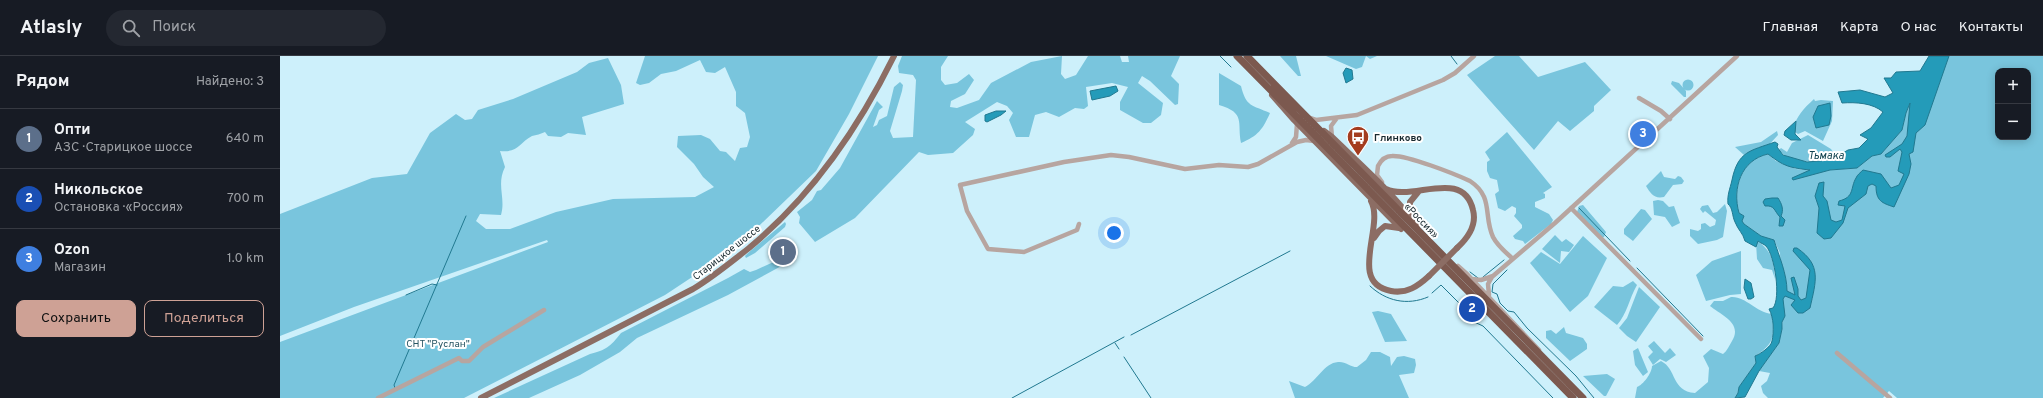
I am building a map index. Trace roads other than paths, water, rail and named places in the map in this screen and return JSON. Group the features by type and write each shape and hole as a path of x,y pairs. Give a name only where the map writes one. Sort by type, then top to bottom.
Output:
{"highway":[{"name":"«Россия»","path":"1236,56 1340,161 1424,241 1442,254 1583,398"},
{"name":"«Россия»","path":"1247,56 1573,398"}],"main road":[{"name":"Старицкое шоссе","path":"481,398 686,293 716,274 759,240 796,204 832,160 874,94 894,56"},
{"path":"1263,83 1280,106 1297,124 1401,229"},
{"path":"1312,123 1332,137 1411,217 1424,241"},
{"path":"1340,161 1357,183"},
{"path":"1369,196 1374,205 1376,216 1368,255 1368,268 1374,280 1383,288 1396,292 1407,291 1416,287 1468,237 1472,226 1474,212 1469,201 1461,193 1448,187 1437,187 1406,193 1391,192 1381,187"},
{"path":"1411,217 1410,202 1419,191"},
{"path":"1372,241 1379,231 1385,226 1394,226 1424,241"}],"street":[{"path":"1306,117 1316,120 1357,116 1443,80 1455,73 1474,56"},
{"path":"1490,297 1488,284 1493,276 1512,258 1555,223 1737,56"},
{"path":"1638,98 1661,111 1670,119"},
{"path":"1332,137 1331,126 1338,117"},
{"path":"1291,144 1296,137 1297,124"},
{"path":"1079,224 1077,230 1024,252 988,249 967,211 960,185 1064,162 1112,156 1129,157 1185,169 1219,166 1248,167 1258,164 1291,144 1303,140 1314,141"},
{"path":"1391,192 1379,178 1377,172 1378,166 1382,160 1391,156 1406,158 1470,181 1481,191 1486,200 1491,230 1494,238 1512,258"},
{"path":"1571,208 1701,339"},
{"path":"1442,254 1472,279 1490,297 1532,340 1551,365"},
{"path":"1472,279 1481,280 1493,276"},
{"path":"378,398 459,358 462,361 469,361 483,347 544,310"},
{"path":"1837,353 1890,398"}],"waterway":[{"path":"1220,56 1231,67"},
{"path":"1451,56 1457,64"},
{"path":"1579,208 1630,261"},
{"path":"395,388 394,385 466,216"},
{"path":"1131,335 1290,251"},
{"path":"1483,277 1504,260"},
{"path":"1637,268 1703,336"},
{"path":"1507,270 1493,284 1492,292 1497,294 1500,303 1508,311 1514,312 1527,328 1576,376 1594,398"},
{"path":"1470,272 1478,278"},
{"path":"406,295 432,284 437,285"},
{"path":"1432,293 1441,285 1460,304 1464,313 1472,321 1483,326 1553,398"},
{"path":"1370,286 1383,295 1397,300 1412,301 1428,297"},
{"path":"1012,398 1124,337"},
{"path":"1115,343 1119,349"},
{"path":"1124,357 1151,398"}],"place":[{"name":"Ozon","path":"1643,134"},
{"name":"Глинково","path":"1358,156"},
{"name":"Опти","path":"783,252"},
{"name":"Никольское","path":"1472,309"}],"water label":[{"name":"Тьмака","path":"1826,155"}],"park label":[{"name":"СНТ \"Руслан\"","path":"438,343"}]}
